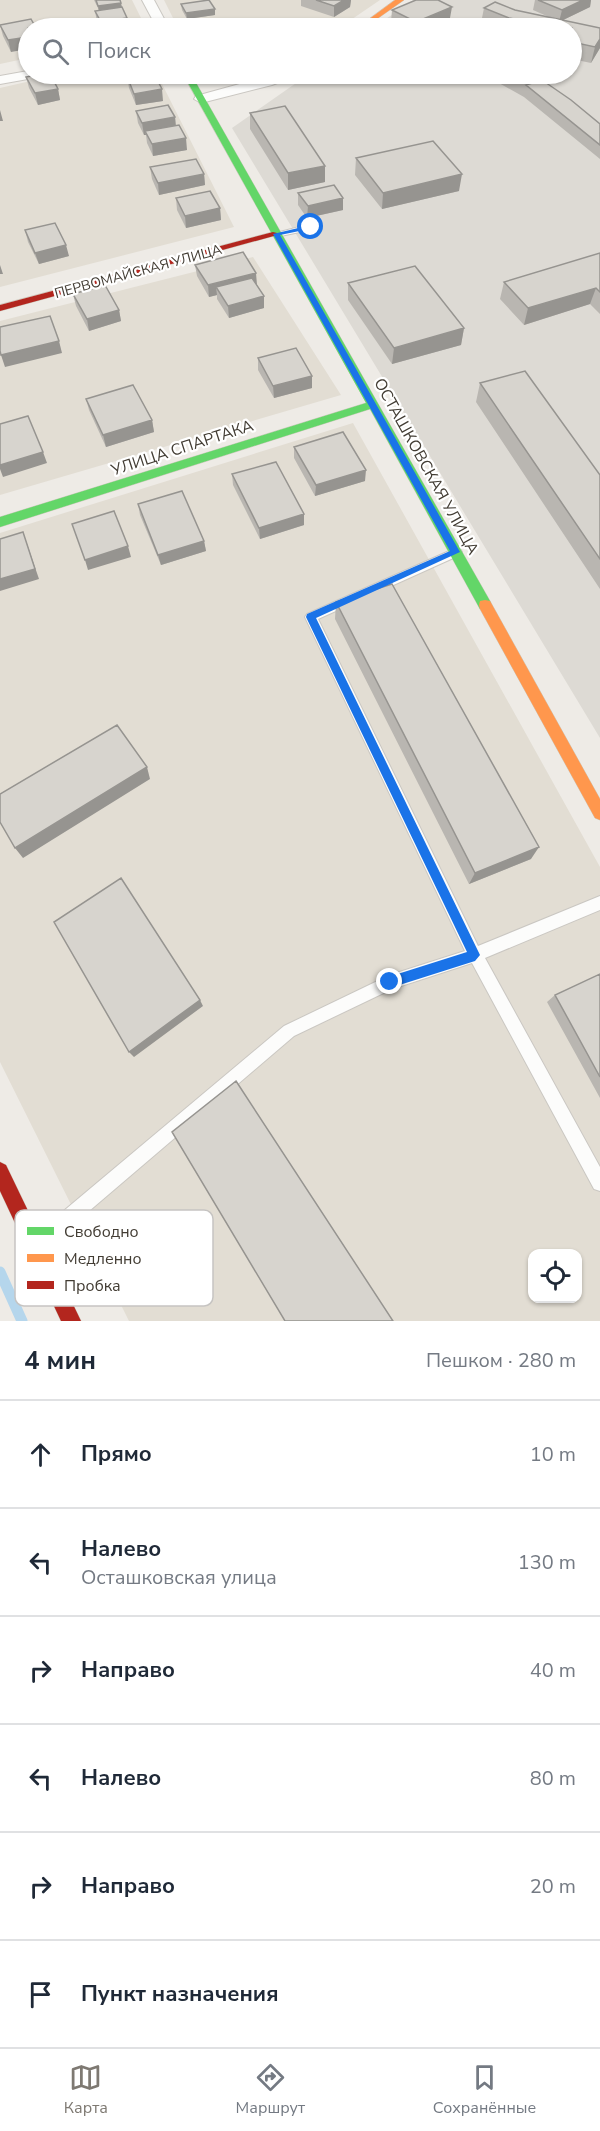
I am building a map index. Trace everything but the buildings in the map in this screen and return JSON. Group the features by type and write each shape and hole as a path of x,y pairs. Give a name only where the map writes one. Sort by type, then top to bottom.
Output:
{"street":[{"path":"148,0 158,18"},
{"path":"374,18 400,0"},
{"path":"0,80 18,77"},
{"name":"ОСТАШКОВСКАЯ УЛИЦА","path":"193,84 374,404 600,813"},
{"path":"201,99 256,84"},
{"name":"ПЕРВОМАЙСКАЯ УЛИЦА","path":"0,308 276,234"},
{"name":"УЛИЦА СПАРТАКА","path":"0,522 374,404"},
{"path":"0,1171 18,1210"},
{"path":"64,1306 71,1321"}],"lane":[{"path":"276,234 311,227"},
{"path":"456,552 311,617 475,955 600,1183"},
{"path":"78,1210 289,1031 390,982 475,955 600,903"}],"shaded area":[{"path":"0,0 132,0 141,18 18,18 18,60 0,64"},
{"path":"164,0 380,0 354,18 173,18"},
{"path":"413,0 600,0 600,738 232,128 295,84 582,84 582,18 387,18"},
{"path":"18,84 162,84 234,227 0,287 0,88"},
{"path":"253,257 341,395 0,495 0,321"},
{"path":"353,423 600,867 600,1321 129,1321 122,1306 213,1306 213,1210 74,1210 0,1062 0,533"}],"waterway":[{"path":"0,1272 15,1305"},
{"path":"15,1306 22,1321"}],"traffic: fast":[{"path":"193,84 485,605"},
{"path":"0,522 374,404"}],"traffic: slow":[{"path":"374,18 400,0"},
{"path":"485,605 600,813"}],"traffic: jam":[{"path":"0,308 276,234"},
{"path":"0,1171 18,1210"},
{"path":"64,1306 71,1321"}],"route":[{"path":"311,227 276,234 456,552 311,617 475,955 390,982"}]}
